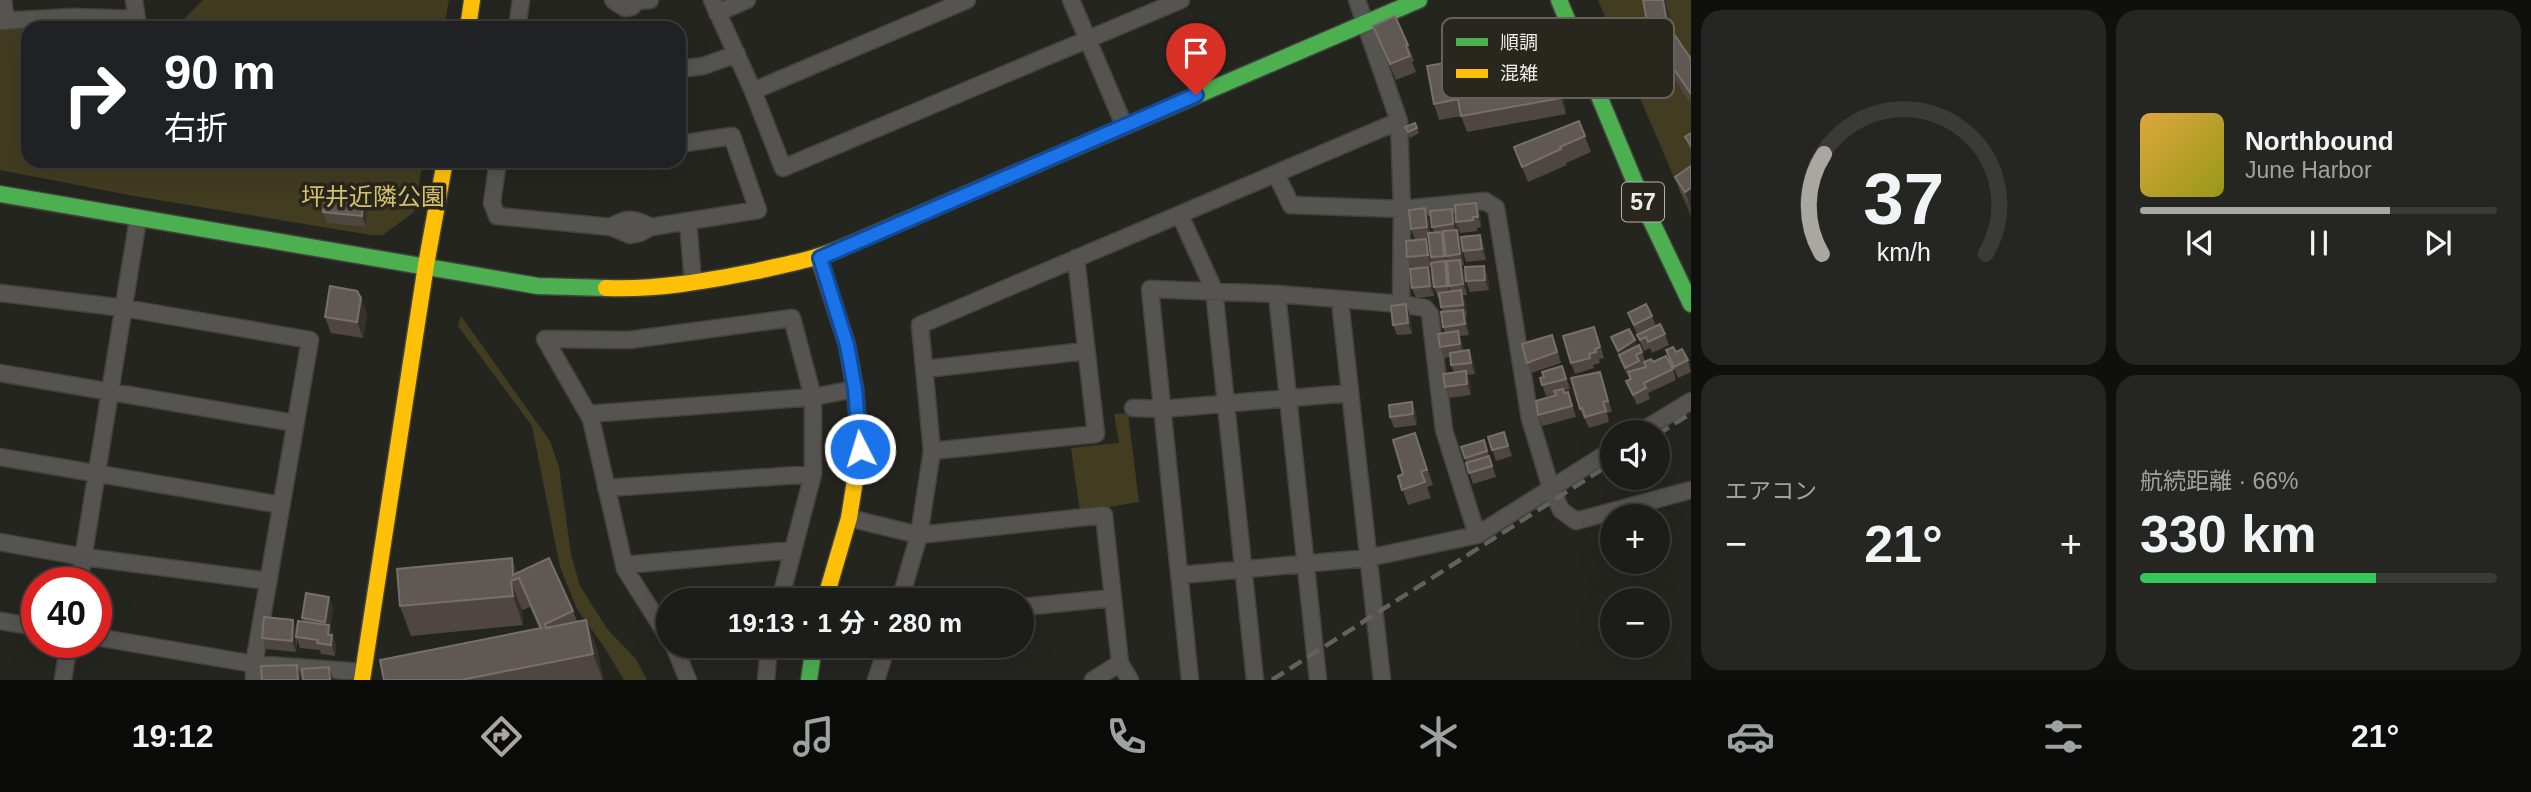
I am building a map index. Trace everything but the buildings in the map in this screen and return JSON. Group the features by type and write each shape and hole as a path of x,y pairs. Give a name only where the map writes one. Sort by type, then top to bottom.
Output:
{"street":[{"path":"4,0 3,21 73,17 137,19 134,0"},
{"path":"70,0 73,17"},
{"path":"469,21 472,0"},
{"path":"518,21 521,0"},
{"path":"613,0 625,8 632,7 641,0"},
{"path":"747,0 715,6 753,91 783,168 1181,0"},
{"path":"753,91 967,0"},
{"path":"1071,0 1124,125"},
{"path":"1357,0 1399,121 1401,304"},
{"path":"0,194 538,286 638,289 693,282 820,258 1419,0"},
{"name":"57","path":"1559,0 1567,18"},
{"path":"686,68 703,66 737,54"},
{"name":"57","path":"1600,98 1643,201 1691,304"},
{"path":"904,588 919,535 932,451 920,325 1399,121"},
{"path":"497,168 492,203 497,216 611,227 629,218 651,227 758,210 732,136 686,143"},
{"path":"112,641 254,672 362,676 444,168"},
{"path":"1276,174 1291,205 1402,209 1485,201 1496,208 1530,419 1551,488 1561,510 1576,520 1691,490"},
{"path":"1180,215 1214,290 1252,679"},
{"path":"82,567 138,219"},
{"path":"688,221 693,282"},
{"path":"820,258 847,345 855,389 860,449 849,518 829,588"},
{"path":"932,451 1096,434 1076,258"},
{"path":"1190,680 1150,289 1277,294 1425,308 1430,314 1444,430 1476,535"},
{"path":"0,293 124,308 310,340 254,672"},
{"path":"1277,294 1318,680"},
{"path":"1341,310 1382,680"},
{"path":"656,617 624,565 588,414 545,339 629,340 792,318 813,397 813,474 783,588"},
{"path":"925,369 1086,351"},
{"path":"0,373 294,423"},
{"path":"588,414 813,397 855,389"},
{"path":"1133,408 1162,409 1350,393"},
{"path":"1660,420 1691,401"},
{"path":"0,457 281,505"},
{"path":"1180,575 1368,558 1476,535 1600,457"},
{"path":"607,488 813,474"},
{"path":"849,518 919,535 1104,516 1119,663 1130,680"},
{"path":"0,542 268,581"},
{"path":"624,565 792,550"},
{"path":"1034,606 1112,598"},
{"path":"0,621 21,624"},
{"path":"62,680 66,658"},
{"path":"679,658 688,680"},
{"path":"766,680 768,658"},
{"path":"809,680 812,658"},
{"path":"876,680 883,658"},
{"path":"1093,680 1119,663"}],"green space":[{"name":"坪井近隣公園","path":"203,0 449,0 445,21 182,21"},
{"path":"1598,0 1691,0 1691,217 1640,98 1674,98 1674,18 1606,18"},
{"name":"坪井近隣公園","path":"0,24 21,24 21,168 422,168 414,212 383,235 371,235 134,196 0,170"},
{"path":"461,316 550,441 559,467 571,555 580,586 608,630 636,659 647,680 624,680 577,609 560,567 532,426 458,326"},
{"path":"1128,413 1139,502 1080,512 1071,448 1119,443 1114,414"}],"railway":[{"path":"1670,427 1691,413"},
{"path":"1272,680 1600,471"}],"traffic: fast":[{"path":"846,246 1419,0"},
{"path":"1559,0 1566,18"},
{"path":"1600,98 1648,214 1691,304"},
{"path":"0,194 538,286 606,288"},
{"path":"809,680 812,658"}],"traffic: slow":[{"path":"469,21 472,0"},
{"path":"362,680 426,265 444,168"},
{"path":"606,288 663,286 719,278 802,261 846,246"},
{"path":"819,258 847,345 855,389 860,449 849,518 829,588"}],"route":[{"path":"860,449 855,389 847,345 820,258 1196,95"}]}
